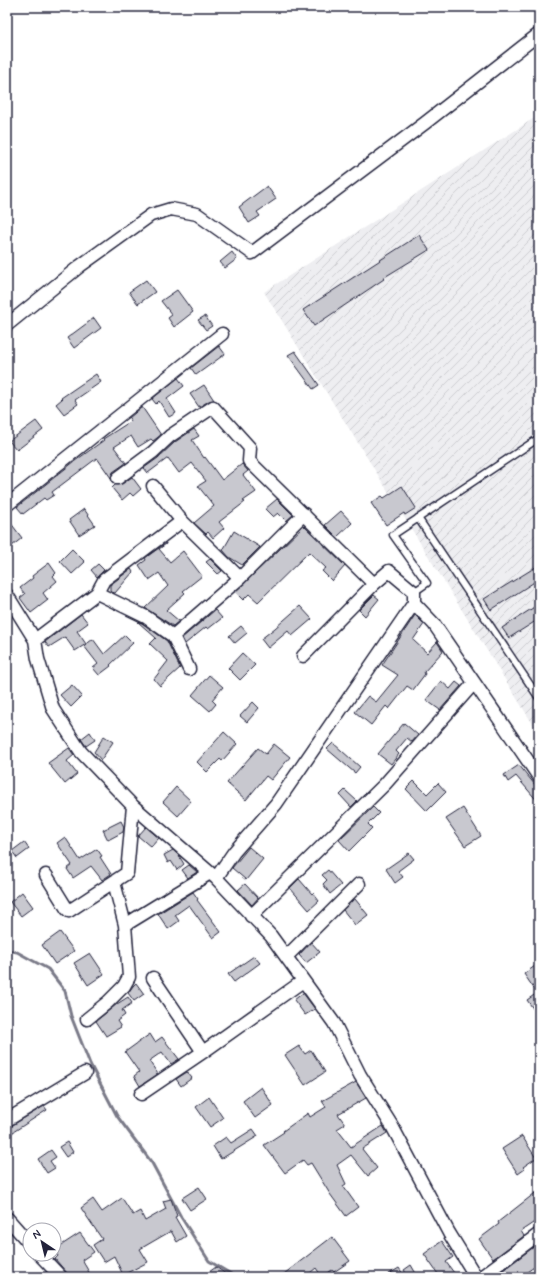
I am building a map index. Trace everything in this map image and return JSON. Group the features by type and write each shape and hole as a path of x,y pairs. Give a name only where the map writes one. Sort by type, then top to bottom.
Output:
{"street":[{"path":"7,325 80,266 144,220 151,215 170,208 197,214 252,253 425,123 539,34"},
{"path":"7,505 222,334"},
{"path":"118,478 153,452 170,436 213,407 250,448 249,461 374,584"},
{"path":"153,486 182,521 240,578"},
{"path":"172,636 240,578 304,514"},
{"path":"35,640 96,593 104,580 182,521"},
{"path":"303,656 374,584 389,571 414,598 434,624 539,777"},
{"path":"96,593 146,616 172,636 190,669"},
{"path":"7,595 35,640 38,659 53,708 81,752 133,806 213,876 271,936 334,1023 360,1075 392,1126 449,1233 476,1277"},
{"path":"126,925 213,876 276,804 414,598"},
{"path":"251,916 385,784 474,682"},
{"path":"46,875 66,909 69,911 127,874 133,806"},
{"path":"87,1019 108,1002 124,986 129,977 126,925 114,882"},
{"path":"286,956 359,884"},
{"path":"153,978 203,1052"},
{"path":"141,1094 303,981"},
{"path":"7,1120 85,1073"},
{"path":"7,1218 22,1235"},
{"path":"481,1277 539,1234"},
{"path":"47,1262 61,1277"}],"lane":[{"path":"414,598 427,582 393,535 539,438"},
{"path":"418,518 539,698"}],"shaded area":[{"path":"539,115 539,734 264,292"}],"building":[{"path":"267,186 276,199 257,212 260,216 249,223 239,207"},
{"path":"419,235 429,250 383,278 384,279 314,326 303,310"},
{"path":"232,252 237,259 225,268 220,262"},
{"path":"146,280 155,292 138,304 129,292"},
{"path":"177,290 193,312 174,327 168,318 172,315 161,301"},
{"path":"205,316 212,326 206,330 198,320"},
{"path":"94,318 101,328 74,348 67,338"},
{"path":"219,346 225,354 196,375 191,368"},
{"path":"295,351 319,385 313,389 288,355"},
{"path":"96,374 101,382 75,400 78,404 64,414 56,404 62,399 61,398"},
{"path":"178,378 184,386 167,399 176,413 169,417 159,401 156,404 152,399"},
{"path":"204,385 214,400 209,401 199,407 190,394"},
{"path":"142,407 161,435 153,441 151,439 138,447 131,436 114,447 126,463 113,472 111,478 97,458 52,492 54,495 46,500 44,498 23,514 17,507 104,440 103,439 131,421 129,418"},
{"path":"36,421 43,430 17,450 9,441"},
{"path":"194,429 199,436 192,440 222,480 242,464 248,471 243,475 256,492 219,522 224,528 213,538 208,532 206,534 194,523 214,506 198,486 206,481 192,463 179,473 168,458 148,473 144,468 158,458 175,442"},
{"path":"132,477 141,489 133,496 130,493 122,500 112,488 115,485 122,484"},
{"path":"402,486 416,508 405,515 404,513 386,525 371,503 382,496 384,498"},
{"path":"277,499 293,515 286,521 278,513 273,517 265,509"},
{"path":"84,509 95,525 79,535 69,520"},
{"path":"341,511 352,523 337,537 325,525"},
{"path":"7,518 22,538 7,550"},
{"path":"304,526 345,566 332,581 322,571 326,568 309,552 258,602 249,594 243,600 235,592"},
{"path":"234,531 260,547 242,565 229,557 223,550"},
{"path":"166,543 159,549 170,562 183,551 202,576 183,591 185,593 166,610 179,621 173,626 145,608 168,586 159,573 149,580 139,565 146,560 145,558"},
{"path":"72,549 85,562 72,574 60,561"},
{"path":"210,559 222,571 218,574 206,562"},
{"path":"49,563 56,573 53,576 57,581 43,593 48,600 31,613 20,598 25,594 20,588 33,578 32,576"},
{"path":"98,564 104,570 97,577 91,570"},
{"path":"539,565 539,579 491,610 484,599"},
{"path":"131,569 133,572 115,593 111,592 110,585"},
{"path":"374,595 379,599 365,616 359,610"},
{"path":"539,604 539,619 509,638 502,628"},
{"path":"300,606 312,619 292,636 288,631 268,648 261,639"},
{"path":"215,610 222,618 208,629 206,627 185,644 182,638"},
{"path":"81,614 88,623 77,631 86,644 75,651 65,637 49,647 45,642"},
{"path":"415,615 424,624 413,640 427,653 437,642 443,651 424,672 425,674 413,690 407,686 389,709 386,706 371,725 355,712 368,696 376,702 398,675 382,665"},
{"path":"138,622 142,623 167,641 180,668 160,686 154,679 168,661 150,644 156,638"},
{"path":"241,626 247,633 235,643 229,636"},
{"path":"125,635 133,643 110,665 111,666 99,675 93,668 98,664 84,646 93,639 104,654"},
{"path":"242,653 255,665 240,680 228,668"},
{"path":"209,675 223,687 212,700 216,704 210,711 192,695"},
{"path":"441,681 450,689 456,682 461,686 440,710 426,700"},
{"path":"72,685 82,696 71,707 60,695"},
{"path":"253,702 259,708 247,722 240,716"},
{"path":"404,723 418,735 412,742 407,738 396,751 399,754 391,764 378,754"},
{"path":"90,732 95,740 86,746 81,739"},
{"path":"224,732 237,744 222,761 220,759 207,772 197,762"},
{"path":"104,736 113,742 101,760 94,752"},
{"path":"333,743 360,767 355,773 327,749"},
{"path":"274,744 290,757 271,780 266,776 246,800 227,783 258,748 266,754"},
{"path":"69,748 74,755 67,761 77,774 65,784 48,763"},
{"path":"519,765 539,790 539,803 516,776 508,782 504,775"},
{"path":"414,781 427,794 438,783 446,792 427,811 406,789"},
{"path":"176,787 191,801 178,816 163,802"},
{"path":"345,790 357,801 351,807 340,795"},
{"path":"373,807 379,813 368,824 372,828 349,851 339,840"},
{"path":"463,808 481,836 465,846 446,819"},
{"path":"121,821 124,827 123,832 108,840 103,830"},
{"path":"146,827 159,838 151,847 138,836"},
{"path":"65,837 80,860 97,849 102,856 100,857 111,874 102,880 91,866 73,878 67,869 72,865 57,843"},
{"path":"24,842 29,849 17,858 12,851"},
{"path":"249,847 263,859 246,880 232,868"},
{"path":"173,850 184,864 177,870 171,861 168,863 164,855"},
{"path":"409,853 414,859 398,871 403,877 395,883 386,869"},
{"path":"189,865 197,872 188,878 182,870"},
{"path":"328,870 341,885 330,894 323,884 327,880 322,875"},
{"path":"299,879 319,901 309,910 290,888"},
{"path":"245,884 258,898 252,905 238,890"},
{"path":"22,892 33,907 21,916 10,902"},
{"path":"193,892 198,899 197,900 221,932 213,938 189,905 175,915 179,921 168,929 158,914"},
{"path":"354,899 368,915 355,925 343,910"},
{"path":"60,932 74,951 55,964 42,945"},
{"path":"311,942 320,952 306,963 299,955"},
{"path":"90,953 104,974 88,985 74,963"},
{"path":"254,956 260,963 234,982 228,974"},
{"path":"539,963 539,1017 527,1000 537,993 524,974"},
{"path":"136,983 144,994 134,1001 128,993"},
{"path":"303,993 315,1009 305,1015 294,1000"},
{"path":"128,997 132,1003 122,1010 125,1015 117,1021 121,1027 106,1036 96,1021"},
{"path":"150,1034 155,1042 162,1037 179,1059 171,1064 162,1052 149,1061 158,1074 140,1086 134,1076 139,1072 125,1052"},
{"path":"299,1046 305,1054 311,1050 325,1072 305,1085 285,1055"},
{"path":"187,1072 192,1078 181,1086 176,1079"},
{"path":"356,1082 366,1098 338,1114 345,1124 337,1129 351,1147 383,1126 387,1133 362,1149 377,1168 368,1176 351,1155 337,1165 346,1184 343,1186 358,1207 346,1216 330,1194 311,1163 307,1165 303,1160 285,1173 264,1145 284,1132 283,1131 308,1113 310,1117 326,1107 322,1101"},
{"path":"261,1087 273,1105 255,1118 243,1101"},
{"path":"209,1097 223,1118 210,1127 196,1107"},
{"path":"44,1106 47,1110 7,1136 7,1127"},
{"path":"253,1129 258,1136 221,1159 213,1146 226,1137 231,1143"},
{"path":"522,1136 536,1158 523,1167 525,1169 518,1174 502,1149"},
{"path":"67,1142 73,1152 66,1157 59,1147"},
{"path":"51,1150 56,1157 50,1161 55,1168 47,1173 38,1159"},
{"path":"199,1187 207,1199 190,1210 182,1198"},
{"path":"539,1190 539,1219 521,1231 524,1236 493,1259 479,1239"},
{"path":"122,1198 133,1215 140,1211 145,1221 166,1209 163,1201 171,1199 177,1216 175,1217 186,1236 177,1242 171,1231 140,1249 148,1262 123,1275 114,1256 104,1262 93,1245 102,1239 81,1208 93,1199 102,1212"},
{"path":"80,1233 94,1252 82,1260 89,1272 81,1277 68,1277 66,1272 58,1262 62,1262 62,1245"},
{"path":"332,1237 350,1261 334,1272 332,1270 322,1277 316,1268 305,1277 280,1277"},
{"path":"442,1241 453,1257 446,1262 457,1277 440,1277 424,1254"},
{"path":"539,1243 539,1274 534,1267 520,1277 494,1277"},
{"path":"411,1265 418,1277 408,1277 404,1270"},
{"path":"216,1267 230,1277 215,1277 209,1272"},
{"path":"399,1268 403,1274 398,1277 384,1277"}],"waterway":[{"path":"7,950 17,952 48,969 65,991 71,1016 90,1064 117,1116 152,1163 181,1217 209,1261 236,1277"}]}
